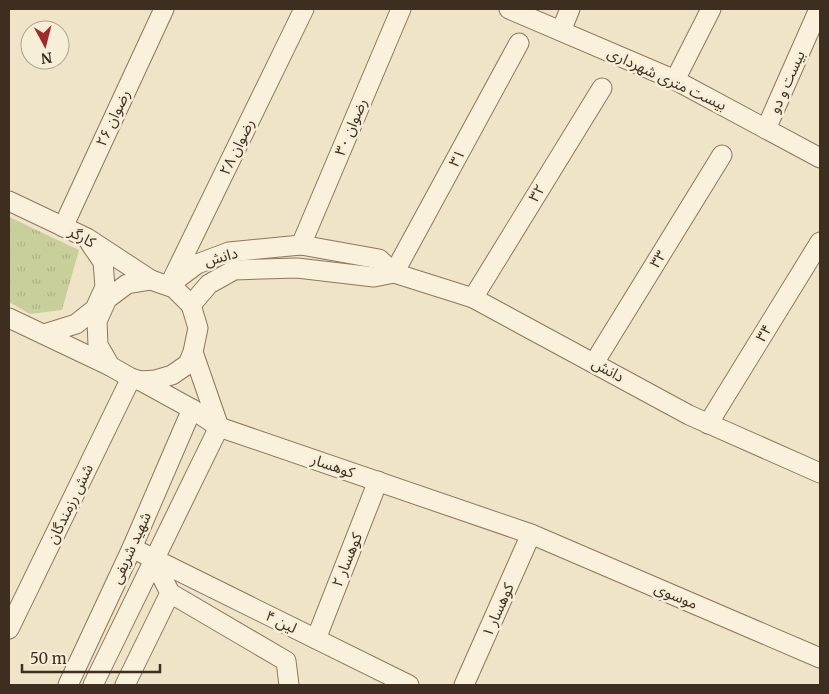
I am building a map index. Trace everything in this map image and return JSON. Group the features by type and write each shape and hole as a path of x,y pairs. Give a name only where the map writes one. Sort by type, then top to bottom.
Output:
{"street":[{"name":"رضوان ۲۶","path":"63,226 164,9"},
{"name":"رضوان ۲۸","path":"169,285 304,9"},
{"name":"رضوان ۳۰","path":"301,245 401,9"},
{"name":"بیست متری شهرداری","path":"509,9 675,80 820,158"},
{"path":"561,31 570,9"},
{"path":"675,80 711,9"},
{"name":"بیست و دو","path":"766,129 819,9"},
{"name":"۳۱","path":"394,273 519,44"},
{"name":"۳۲","path":"473,298 602,88"},
{"name":"۳۳","path":"594,363 722,155"},
{"name":"کارگر","path":"9,201 87,238 151,280"},
{"path":"44,334 76,324 95,309 105,287 103,262 87,238"},
{"name":"۳۴","path":"708,424 820,242"},
{"name":"دانش","path":"169,285 197,264 229,252 301,245 379,259 394,273 473,298 689,415 820,473"},
{"name":"دانش","path":"191,305 208,284 234,270 297,268 374,278 394,273"},
{"path":"9,320 44,334 136,380 155,380 172,375 188,364 193,352 198,328 191,305 174,288 151,280 127,284 107,299 97,321 98,345 110,366"},
{"path":"193,352 219,427"},
{"name":"کوهسار","path":"136,380 192,409 219,427 531,534"},
{"name":"شش رزمندگان","path":"10,624 136,380"},
{"name":"شهید شریفی","path":"68,685 132,548 192,409"},
{"name":"شهید شریفی","path":"93,685 219,427"},
{"name":"کوهسار ۲","path":"316,639 378,481"},
{"name":"موسوی","path":"531,534 820,658"},
{"name":"کوهسار ۱","path":"464,685 531,534"},
{"name":"لین ۴","path":"132,548 409,685"},
{"path":"154,559 170,593 286,661 289,685"},
{"path":"125,685 170,593"}],"green space":[{"path":"9,217 79,250 62,310 30,314 9,302"}]}
